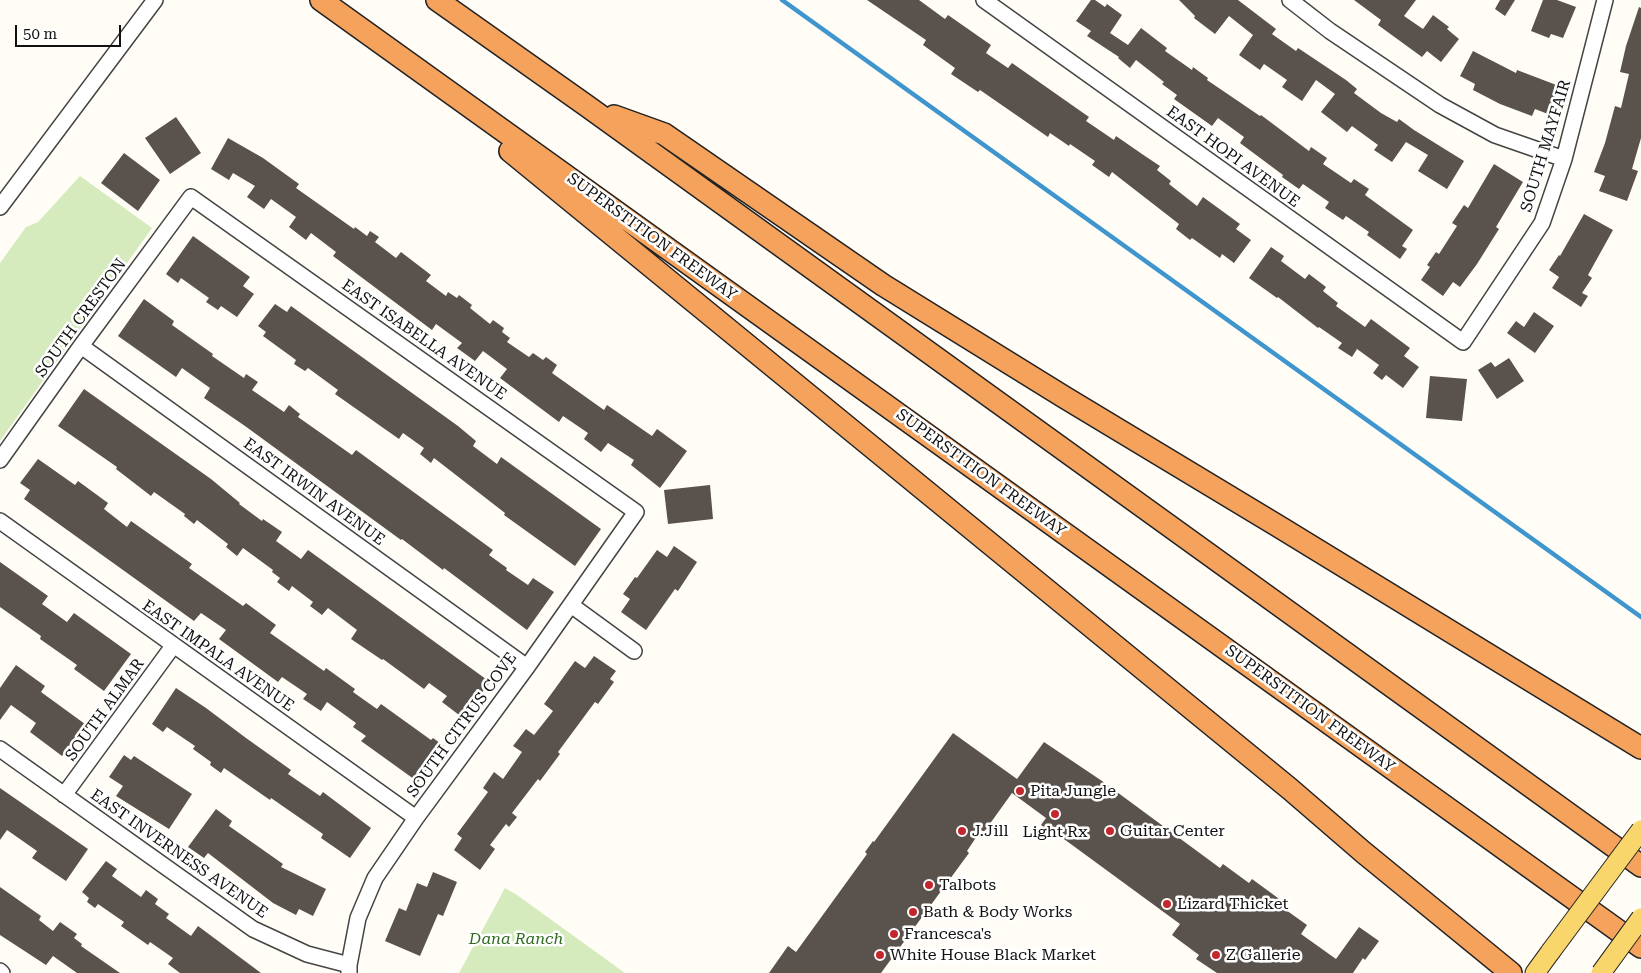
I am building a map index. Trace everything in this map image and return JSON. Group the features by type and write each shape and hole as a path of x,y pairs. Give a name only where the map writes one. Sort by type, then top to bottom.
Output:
{"highway":[{"name":"SUPERSTITION FREEWAY","path":"321,0 1641,947"},
{"path":"437,0 587,106 1641,866"},
{"path":"356,24 1275,777 1511,973"},
{"path":"587,106 664,134 883,285 1641,748"}],"main road":[{"path":"1535,973 1641,830"},
{"path":"1601,973 1641,918"}],"street":[{"path":"0,207 155,0"},
{"name":"EAST HOPI AVENUE","path":"984,0 1463,342"},
{"path":"1290,0 1330,31 1440,105 1496,135 1564,159"},
{"name":"SOUTH MAYFAIR","path":"1463,342 1542,223 1564,159 1606,0"},
{"name":"SOUTH CRESTON","path":"0,460 191,197"},
{"name":"EAST ISABELLA AVENUE","path":"191,197 636,512"},
{"name":"EAST IRWIN AVENUE","path":"81,346 528,667"},
{"name":"SOUTH CITRUS COVE","path":"349,969 358,918 375,878 416,818 528,667 636,512"},
{"name":"EAST IMPALA AVENUE","path":"0,521 416,818"},
{"path":"571,605 634,651"},
{"name":"SOUTH ALMAR","path":"64,795 173,646"},
{"name":"EAST INVERNESS AVENUE","path":"0,749 253,929 307,954 349,969"}],"green space":[{"path":"80,176 152,228 0,441 0,263 26,227 38,222"},
{"name":"Dana Ranch","path":"505,888 517,895 625,973 459,973"}],"building":[{"path":"867,0 919,0 945,19 948,15 991,45 986,53 1008,68 1012,63 1089,117 1086,121 1114,140 1116,136 1160,166 1157,170 1171,181 1169,184 1197,206 1203,197 1240,224 1236,229 1251,240 1234,263 1222,254 1220,258 1192,238 1190,240 1176,229 1179,224 1112,172 1109,177 1092,165 1095,161 1070,144 1069,146 1050,133 1048,137 980,90 978,92 951,74 955,68 923,45 926,40"},
{"path":"1091,0 1095,0 1105,7 1107,4 1122,15 1110,33 1128,45 1141,28 1167,48 1165,51 1192,70 1193,67 1208,78 1207,80 1261,115 1309,151 1311,147 1327,158 1323,164 1351,183 1354,179 1369,189 1365,195 1413,230 1402,246 1407,249 1400,259 1367,235 1369,232 1346,216 1343,220 1325,208 1329,202 1303,184 1299,189 1282,177 1283,175 1240,143 1244,137 1218,118 1212,126 1174,99 1177,95 1136,60 1130,68 1119,57 1087,36 1091,31 1076,21"},
{"path":"1179,0 1238,0 1276,29 1272,34 1296,51 1298,48 1346,80 1357,89 1354,93 1381,113 1397,122 1399,119 1464,161 1447,189 1418,171 1428,155 1406,142 1392,162 1374,150 1378,145 1352,126 1347,132 1321,112 1335,94 1316,80 1302,101 1282,87 1287,80 1264,64 1260,70 1239,55 1253,35 1229,16 1215,34 1194,18 1195,16"},
{"path":"1354,0 1416,0 1404,16 1423,29 1433,15 1449,27 1447,29 1459,39 1441,62 1427,51 1422,57 1378,25 1381,20"},
{"path":"1500,0 1515,0 1505,16 1495,9"},
{"path":"1543,0 1557,0 1576,7 1563,38 1551,34 1549,38 1531,31"},
{"path":"1639,7 1641,8 1641,138 1632,169 1638,171 1627,201 1599,191 1605,176 1594,172 1605,143 1615,106 1621,108 1629,74 1620,72 1626,46"},
{"path":"1473,51 1516,73 1517,70 1559,86 1548,114 1535,109 1532,116 1500,104 1473,90 1475,84 1460,76"},
{"path":"176,117 201,153 170,174 145,138"},
{"path":"228,138 263,158 299,184 296,188 354,229 355,227 367,236 370,231 379,237 375,242 396,258 401,252 431,275 426,281 446,296 448,292 457,298 459,295 472,305 470,308 490,324 493,320 504,328 502,332 510,338 507,342 529,357 533,353 543,360 546,357 557,365 552,373 604,410 607,405 652,436 657,429 687,451 660,488 631,465 634,460 608,443 601,452 584,439 588,433 563,416 559,422 500,378 507,369 483,351 475,361 457,348 462,343 436,324 432,330 333,256 336,252 311,233 306,240 289,227 296,217 271,199 264,209 247,197 255,186 233,173 229,180 211,169"},
{"path":"124,153 160,180 138,211 101,183"},
{"path":"1494,164 1523,182 1496,227 1499,229 1477,264 1460,287 1453,282 1443,296 1421,280 1430,267 1427,265 1436,252 1439,254 1457,226 1452,223 1464,205 1468,208"},
{"path":"1584,214 1613,230 1588,275 1592,278 1582,293 1588,296 1581,307 1552,288 1559,277 1549,270 1560,256"},
{"path":"193,236 250,277 243,286 254,294 237,317 221,306 218,310 206,302 209,298 181,278 178,283 166,274"},
{"path":"1271,247 1284,256 1281,261 1305,279 1309,274 1326,287 1323,291 1338,303 1336,306 1365,327 1371,319 1410,348 1404,356 1419,367 1403,388 1386,375 1382,380 1373,373 1379,365 1357,349 1352,357 1338,348 1342,343 1249,278"},
{"path":"144,299 174,321 172,325 213,354 212,356 244,378 246,374 258,382 252,390 284,412 289,405 300,414 298,417 352,455 356,450 493,550 489,555 507,568 506,570 528,585 533,578 554,592 527,630 444,568 443,570 204,398 210,388 182,368 176,377 118,336"},
{"path":"275,304 287,312 291,306 458,426 476,441 473,446 497,464 501,457 601,529 575,566 504,515 505,513 434,458 431,463 420,454 424,448 403,433 399,439 335,394 338,390 308,368 305,371 294,364 296,360 263,336 266,332 258,326"},
{"path":"1534,312 1554,326 1535,353 1507,333 1516,321 1524,327"},
{"path":"1509,358 1524,381 1497,399 1478,370 1491,362 1495,367"},
{"path":"1430,376 1467,379 1462,421 1426,418"},
{"path":"84,389 211,479 262,521 263,519 282,532 276,541 301,559 308,550 490,682 463,718 442,702 447,696 429,683 424,689 383,659 351,639 357,630 328,608 322,615 310,606 313,602 292,586 289,591 277,582 280,578 272,572 273,570 243,548 237,556 226,547 228,544 197,520 194,524 184,516 185,514 154,492 151,496 116,469 117,467 58,426"},
{"path":"38,459 75,485 78,481 108,503 104,509 127,527 131,521 192,564 189,568 243,606 246,603 276,625 270,633 324,671 326,668 355,689 353,692 377,709 381,704 431,740 433,738 444,746 418,782 361,741 366,736 353,727 356,723 327,702 321,711 303,699 307,694 282,677 278,682 219,639 226,630 201,613 194,621 24,499 30,490 20,483"},
{"path":"710,485 713,519 668,524 664,490"},
{"path":"674,546 697,562 678,591 675,589 646,630 621,612 630,599 623,594 657,550 667,557"},
{"path":"0,562 48,596 42,604 67,622 74,613 131,654 104,691 74,669 77,665 40,639 41,636 0,607"},
{"path":"594,656 616,671 610,679 614,682 598,704 595,702 558,752 560,754 540,781 538,779 512,813 517,817 509,827 506,824 490,845 495,849 480,870 454,850 462,838 457,834 488,792 483,788 494,772 503,779 522,752 513,746 526,729 534,735 553,711 544,704 575,661 585,668"},
{"path":"16,665 45,686 41,692 85,724 62,756 30,732 36,723 11,705 0,720 0,688"},
{"path":"176,688 291,770 288,774 320,796 323,792 371,828 350,858 321,838 323,834 271,798 270,800 224,768 221,773 210,765 211,762 193,749 195,746 167,727 163,732 152,724"},
{"path":"953,733 1017,779 1044,742 1102,781 1220,868 1223,864 1249,883 1252,879 1282,901 1279,905 1307,925 1301,934 1336,959 1359,927 1379,941 1365,960 1363,958 1353,973 1217,973 1196,959 1199,955 1172,935 1180,924 1053,831 1052,833 1041,825 1046,818 1012,793 984,832 981,830 967,851 969,853 881,973 769,973 788,946 796,952 867,854 865,852"},
{"path":"124,755 131,760 134,756 192,794 169,829 116,796 123,786 109,777"},
{"path":"0,788 88,849 66,881 32,858 37,851 7,830 0,840"},
{"path":"216,809 232,821 229,826 283,864 281,867 326,889 313,916 299,909 296,915 273,903 208,853 204,858 188,847"},
{"path":"106,861 117,869 112,876 141,897 146,890 158,899 155,904 169,914 166,918 191,936 198,926 261,973 180,973 168,964 173,958 150,942 148,945 121,926 124,922 98,904 95,908 87,902 89,898 82,892"},
{"path":"433,872 457,882 443,916 438,914 420,956 385,941 399,908 406,911 417,883 427,887"},
{"path":"0,887 41,916 39,920 53,931 60,922 77,934 74,938 82,944 81,946 120,973 77,973 53,956 46,965 0,935"}],"waterway":[{"path":"782,0 1641,617"}],"place":[{"name":"Pita Jungle","path":"1020,791"},
{"name":"Light Rx","path":"1055,814"},
{"name":"J.Jill","path":"962,831"},
{"name":"Guitar Center","path":"1110,831"},
{"name":"Talbots","path":"929,885"},
{"name":"Lizard Thicket","path":"1167,904"},
{"name":"Bath & Body Works","path":"913,912"},
{"name":"Francesca's","path":"894,934"},
{"name":"White House Black Market","path":"880,955"},
{"name":"Z Gallerie","path":"1216,955"}]}
